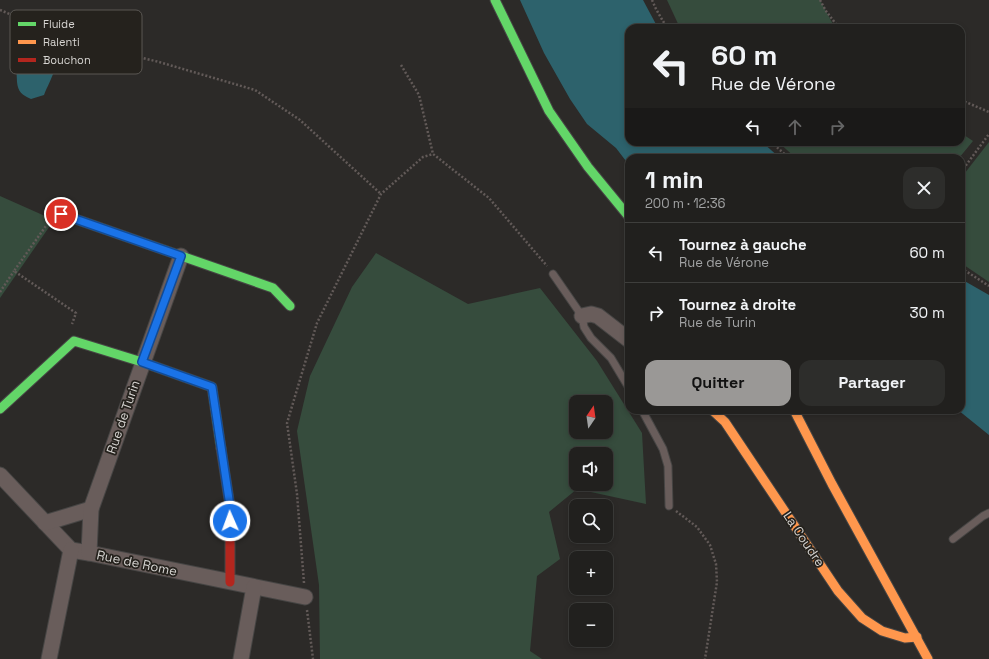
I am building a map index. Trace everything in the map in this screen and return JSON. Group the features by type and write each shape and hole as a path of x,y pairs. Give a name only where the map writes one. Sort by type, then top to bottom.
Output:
{"street":[{"path":"495,0 549,111 588,167 625,212"},
{"path":"61,214 273,288 290,306"},
{"name":"Rue de Turin","path":"88,553 90,509 181,256"},
{"path":"582,316 591,314 598,316 625,337"},
{"path":"0,409 74,341 142,362 212,387 230,506 230,582"},
{"name":"La Coudre","path":"716,414 725,422 838,590 862,618 882,631 905,638 917,636"},
{"path":"796,414 832,484 917,636 928,659"},
{"path":"0,475 71,550 49,659"},
{"path":"45,523 90,509"},
{"name":"Rue de Rome","path":"71,550 305,597"},
{"path":"241,659 254,587"}],"lane":[{"path":"553,274 582,316 584,327 591,338 611,358 625,381"},
{"path":"644,414 663,449 668,466 669,506"},
{"path":"953,539 989,513"}],"path":[{"path":"652,0 665,24"},
{"path":"820,0 836,24"},
{"path":"0,10 10,14"},
{"path":"142,58 255,90 300,120 380,194"},
{"path":"401,65 419,95 433,154 489,198 553,274"},
{"path":"965,102 989,112"},
{"path":"965,167 989,134"},
{"path":"776,146 784,154"},
{"path":"313,659 305,597 297,494 287,423 317,323 380,194 423,157 433,154"},
{"path":"0,292 54,214 61,214"},
{"path":"14,271 76,313 68,334 74,341"},
{"path":"965,271 989,286"},
{"path":"669,506 697,527 710,545 716,564 717,582 705,659"}],"green space":[{"path":"667,0 820,0 833,24 678,24"},
{"path":"965,136 973,141 962,154 792,154 782,146 965,146"},
{"path":"989,142 989,282 965,266 965,173"},
{"path":"0,196 54,220 0,298"},
{"path":"376,253 468,304 540,288 597,361 625,406 625,414 630,414 642,433 646,504 586,491 613,491 613,447 569,447 569,491 575,491 549,512 560,559 537,576 530,651 542,659 320,659 319,585 297,431 310,376 352,287"}],"water":[{"path":"520,0 643,0 656,24 625,24 625,146 766,146 776,154 625,154 625,160 616,148 587,124 570,99 544,53"},
{"path":"17,74 53,74 44,95 31,99 21,93 17,82"},
{"path":"965,281 989,295 989,435 963,414 965,414"}],"traffic: fast":[{"path":"495,0 549,111 588,167 625,212"},
{"path":"61,214 273,288 290,306"},
{"path":"0,409 74,341 142,362 212,387 221,448"}],"traffic: slow":[{"path":"716,414 725,422 838,591 862,618 882,631 905,638 917,637"},
{"path":"796,414 832,484 928,659"}],"traffic: jam":[{"path":"221,448 230,506 230,582"}],"route":[{"path":"61,214 181,256 142,362 212,387 230,506 230,521"}]}
